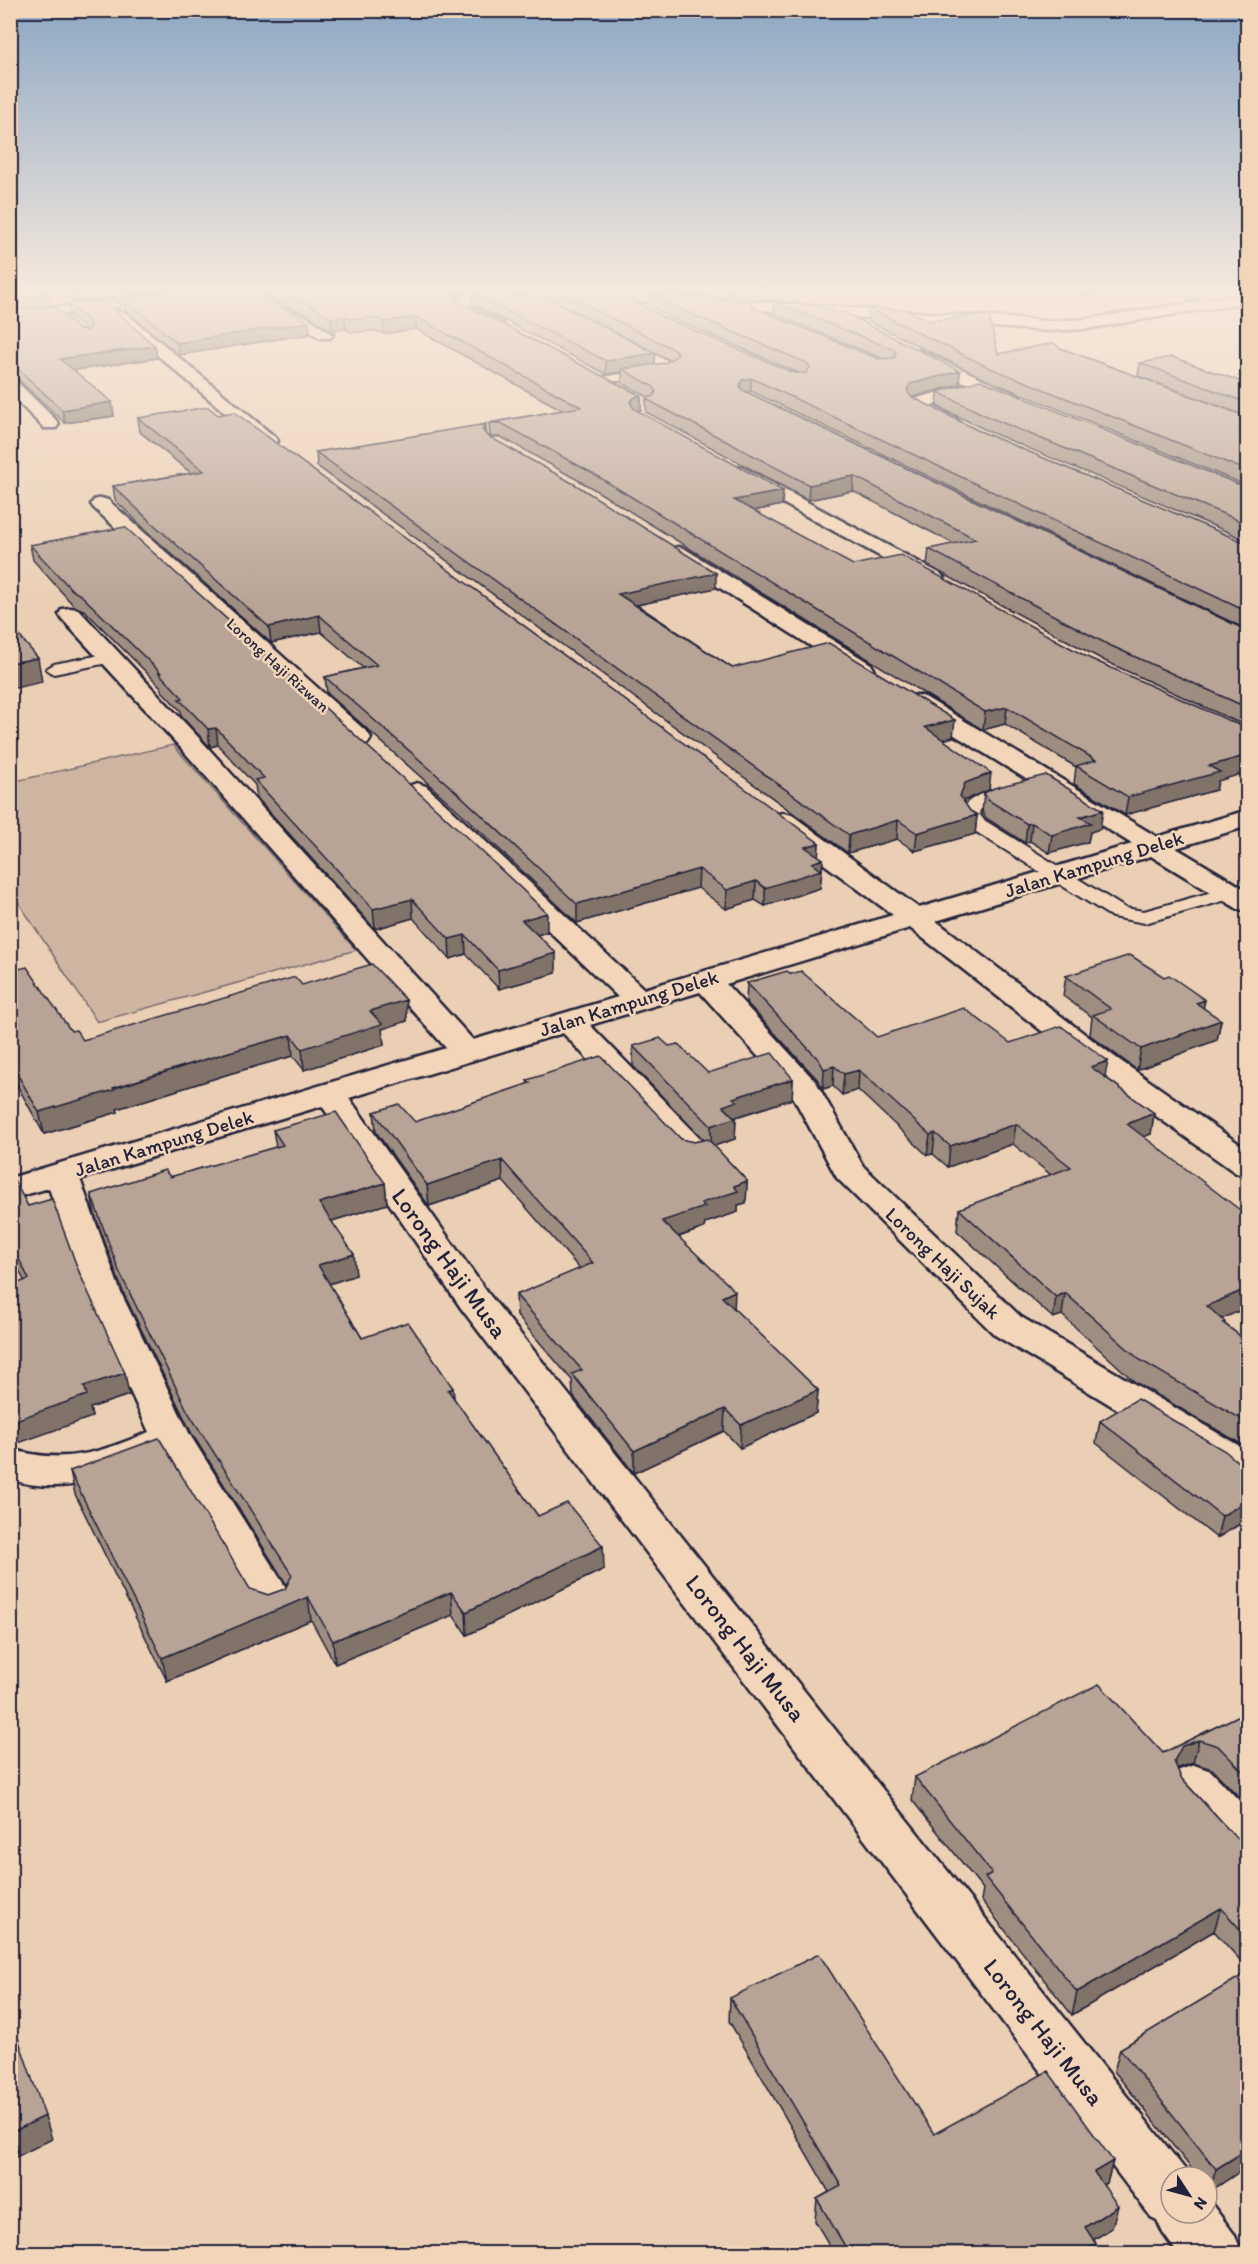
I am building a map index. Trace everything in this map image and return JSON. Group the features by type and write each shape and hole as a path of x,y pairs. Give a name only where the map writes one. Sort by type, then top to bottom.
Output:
{"street":[{"path":"20,394 51,424"},
{"path":"211,394 282,450"},
{"path":"953,394 916,404 963,428"},
{"path":"998,394 1033,408"},
{"path":"724,463 951,588"},
{"name":"Lorong Haji Rizwan","path":"101,504 372,750"},
{"path":"661,543 878,678"},
{"path":"70,614 466,1052"},
{"path":"897,690 1239,898"},
{"path":"398,774 638,1000"},
{"path":"762,806 1104,1064 1248,1166"},
{"name":"Jalan Kampung Delek","path":"10,1189 1248,818"},
{"name":"Lorong Haji Sujak","path":"706,980 806,1089 849,1171 1008,1326 1235,1462 1248,1473"},
{"path":"569,1021 694,1151"},
{"name":"Lorong Haji Musa","path":"329,1094 474,1300 1159,2182"},
{"path":"62,1174 103,1293 172,1438 271,1599"},
{"path":"10,1463 56,1474 123,1460 172,1438"},
{"path":"1194,1785 1248,1844"},
{"path":"1193,2225 1214,2253"}],"lane":[{"path":"54,669 111,658"},
{"path":"1050,782 984,800 972,807 969,815 977,824 1119,913 1145,917 1239,898"}],"shaded area":[{"path":"173,745 356,950 97,1022 11,891 11,782"}],"building":[{"path":"45,394 102,394 112,402 62,410"},
{"path":"557,394 636,394 641,396 635,397 630,402 634,409 783,491 734,500 853,565 901,555 1089,658 1248,729 1248,755 1209,766 1220,772 1128,797 1076,766 1096,760 1007,707 985,712 592,473 501,423 489,423 581,407"},
{"path":"655,394 750,394 1248,631 1248,708 1107,644 929,549 976,539 854,476 809,485 646,399"},
{"path":"784,394 909,394 977,430 1248,544 1248,612"},
{"path":"941,394 1014,394 1248,488 1248,525 1231,517 991,418"},
{"path":"1055,394 1184,394 1248,417 1248,471"},
{"path":"1223,394 1248,394 1248,403"},
{"path":"208,407 218,415 234,412 819,843 805,847 823,859 812,863 821,870 765,888 756,881 727,890 699,869 577,904 461,796 325,677 377,665 319,615 269,627 113,486 204,471 138,418"},
{"path":"486,424 482,429 486,435 576,485 716,573 618,594 732,668 829,643 955,720 925,727 991,773 965,783 960,796 970,811 977,815 917,833 898,820 849,835 316,452"},
{"path":"125,527 439,811 547,913 522,920 556,953 498,970 465,935 449,939 412,899 373,909 255,780 264,778 216,728 208,729 179,699 183,698 159,673 161,673 82,596 72,590 30,545"},
{"path":"16,632 38,658 10,663 10,633"},
{"path":"1046,775 1103,810 1080,817 1091,823 1052,835 1032,823 1027,824 988,800 984,793 994,788"},
{"path":"10,954 19,969 27,967 71,1031 76,1030 83,1040 295,977 302,985 372,964 406,1000 370,1011 382,1024 302,1049 291,1035 229,1052 39,1112 10,1061"},
{"path":"1130,955 1164,977 1169,975 1205,1000 1196,1003 1221,1020 1141,1049 1093,1015 1111,1009 1066,976"},
{"path":"787,971 791,974 801,971 877,1037 964,1008 1010,1043 1061,1026 1108,1061 1091,1067 1154,1113 1127,1124 1248,1216 1248,1288 1207,1306 1225,1322 1223,1323 1248,1342 1248,1423 1140,1360 1065,1293 1056,1297 959,1209 1071,1167 1016,1124 950,1146 935,1133 930,1135 859,1070 844,1074 834,1066 824,1069 819,1060 747,983"},
{"path":"660,1038 669,1046 678,1044 708,1073 772,1053 793,1079 733,1098 737,1101 723,1106 735,1118 711,1126 633,1046"},
{"path":"601,1056 681,1139 694,1142 708,1139 747,1181 734,1186 738,1191 701,1203 705,1207 662,1221 735,1291 722,1297 818,1390 741,1425 725,1409 634,1451 572,1374 582,1370 516,1295 593,1263 502,1160 427,1185 374,1112 399,1104 415,1122 530,1083 527,1080"},
{"path":"336,1112 385,1183 319,1203 354,1254 318,1265 362,1338 408,1322 453,1388 448,1390 538,1516 567,1503 603,1546 466,1612 451,1592 333,1641 308,1597 162,1658 70,1471 159,1438 250,1589 268,1595 285,1589 292,1575 188,1412 119,1271 91,1194 165,1170 170,1177 283,1145 273,1130"},
{"path":"13,1178 28,1206 52,1199 79,1272 125,1373 84,1386 87,1395 10,1422 10,1286 29,1279 10,1241 10,1179"},
{"path":"1137,1399 1225,1451 1238,1462 1248,1465 1248,1500 1222,1516 1100,1421"},
{"path":"1099,1684 1163,1753 1248,1711 1248,1777 1218,1746 1199,1740 1182,1746 1174,1761 1181,1778 1236,1838 1248,1841 1248,1938 1221,1908 1077,1992 985,1877 992,1873 915,1777"},
{"path":"819,1954 934,2134 1048,2071 1113,2161 1094,2172 1118,2206 1085,2227 1096,2244 1080,2253 849,2253 817,2199 841,2186 730,1998"},
{"path":"1248,1972 1248,2149 1219,2167 1219,2165 1213,2165 1120,2049"},
{"path":"10,2015 45,2116 10,2133"}]}
